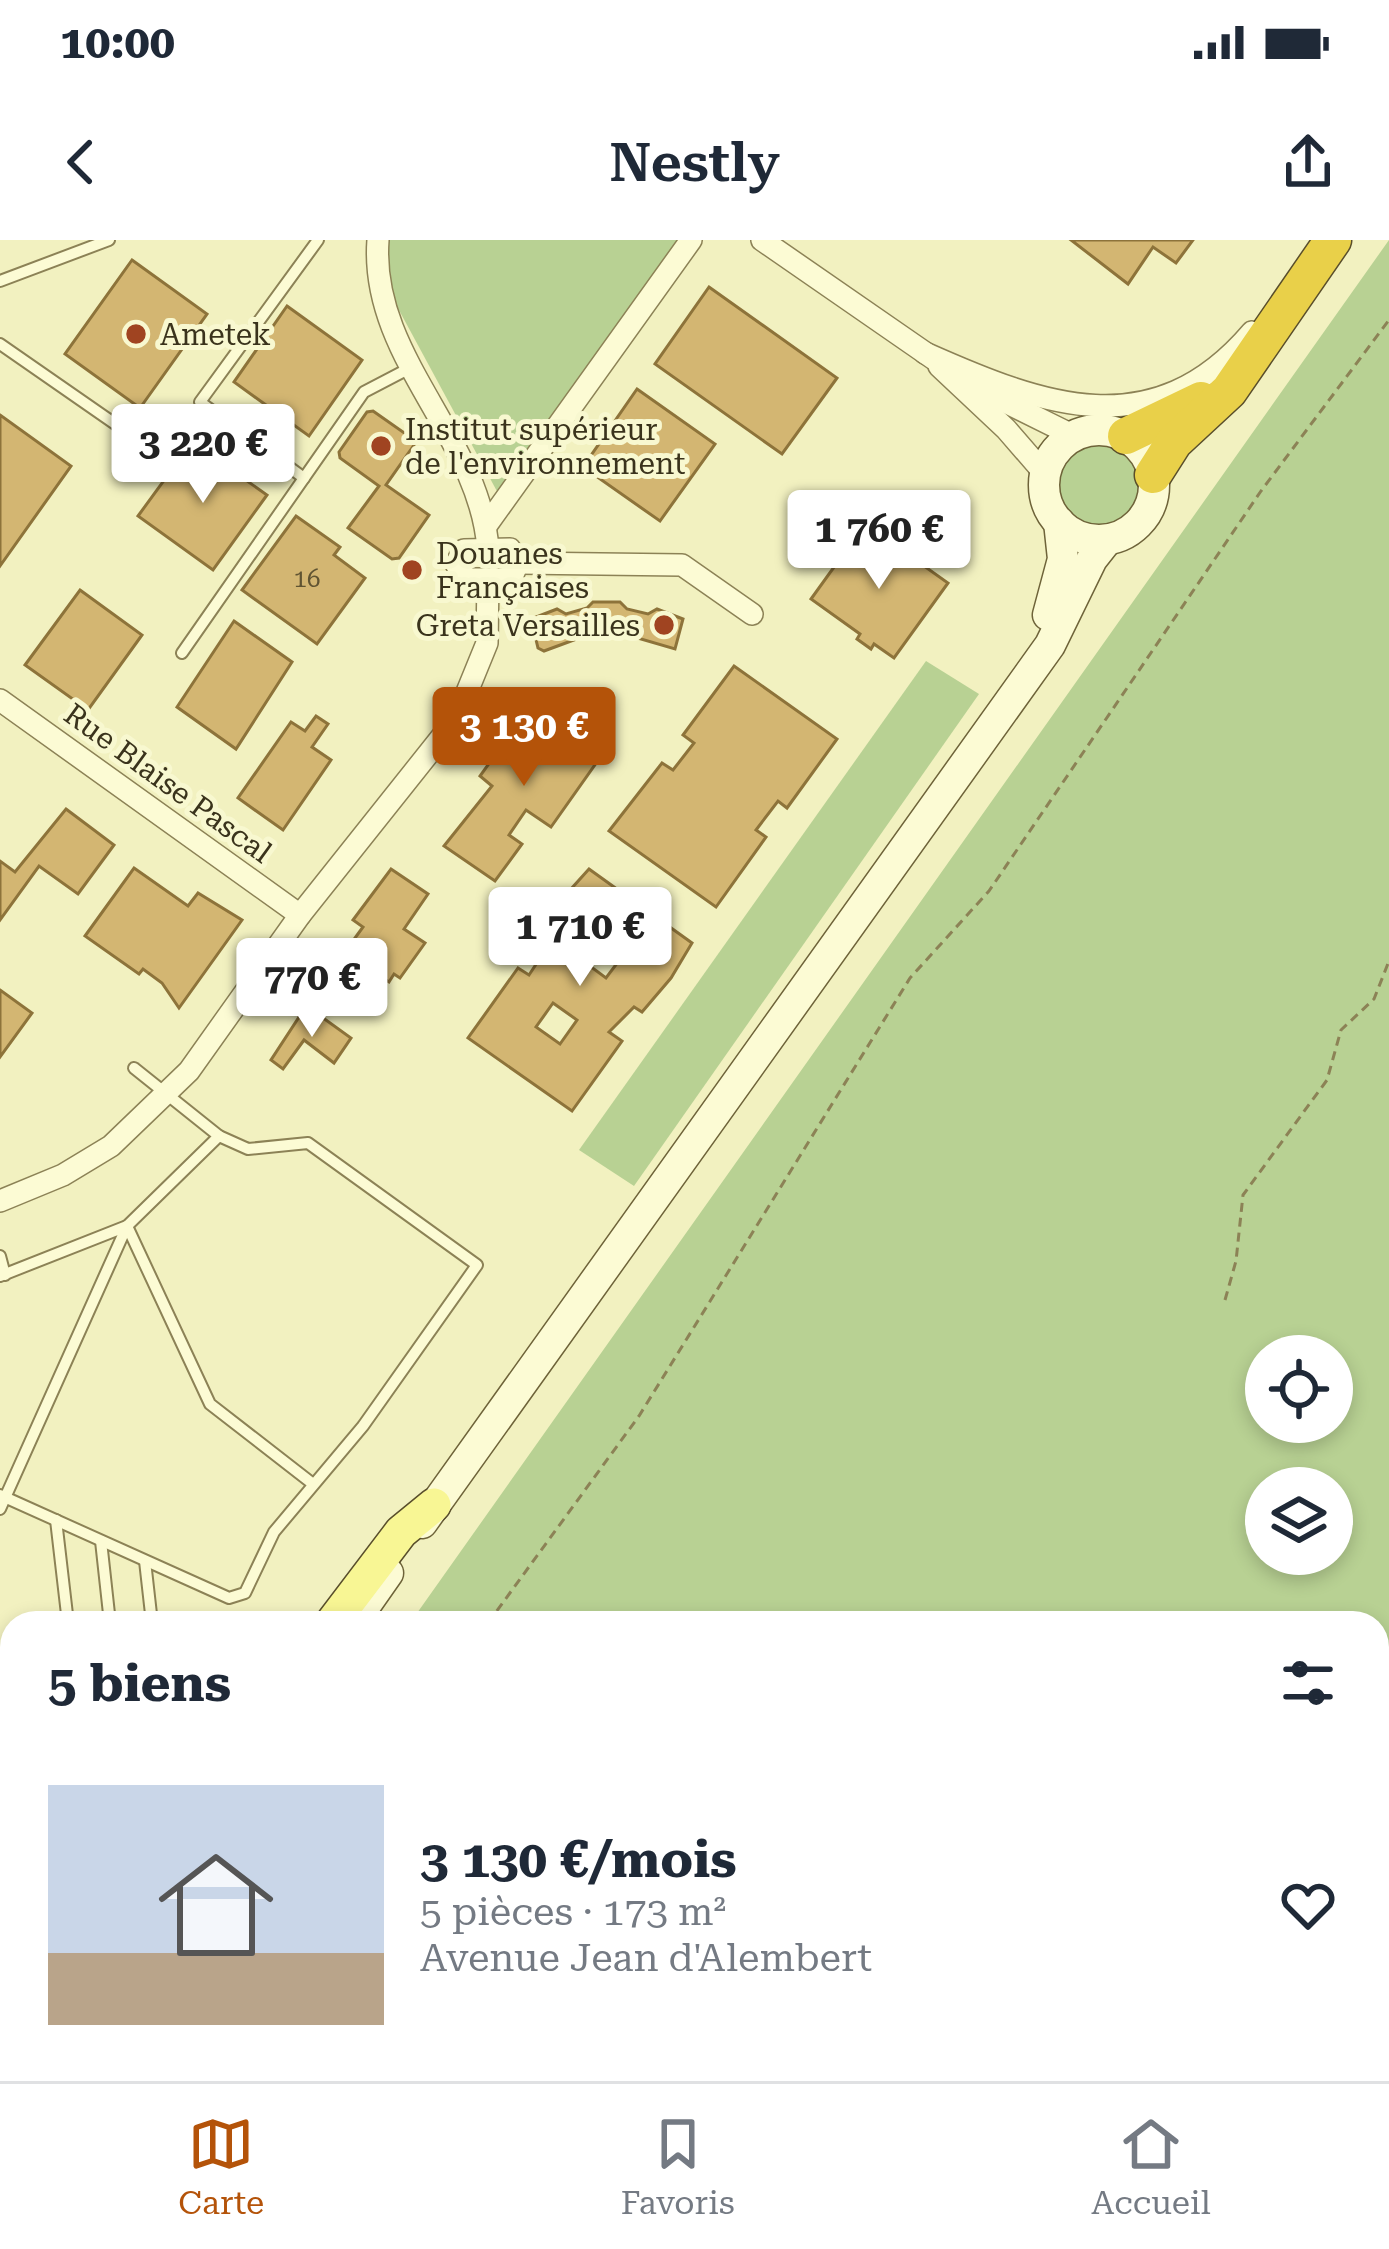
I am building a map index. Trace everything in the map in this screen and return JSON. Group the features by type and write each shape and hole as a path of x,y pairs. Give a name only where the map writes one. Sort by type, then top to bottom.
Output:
{"highway":[{"path":"1154,475 1174,442 1229,391 1333,240"},
{"path":"1126,436 1180,413 1251,360"}],"main road":[{"path":"1024,680 1060,580 1063,541 1044,494 1045,474 1060,445 1091,430 1126,436 1139,446 1154,475 1144,517 1121,536 1107,539 1076,536 1059,522"},
{"path":"363,1611 1050,645 1092,559 1107,539"},
{"path":"341,1611 401,1532 434,1505"}],"street":[{"path":"378,240 381,286 394,334 469,466 488,550"},
{"path":"486,526 692,240"},
{"path":"762,240 994,400 1074,436"},
{"path":"925,353 1046,402 1096,406 1150,398 1198,379 1239,347 1323,240"},
{"path":"925,353 1006,429 1045,474"},
{"path":"509,549 518,563 512,579 488,580 467,579 456,564 464,550 509,549"},
{"path":"518,563 682,566 752,614"},
{"path":"0,1201 64,1175 111,1146 170,1092 300,915 456,719 487,643 488,580"},
{"name":"Rue Blaise Pascal","path":"0,700 300,915"}],"lane":[{"path":"0,281 109,240"},
{"path":"304,478 200,402 318,240"},
{"path":"0,344 131,435"},
{"path":"182,653 364,392 410,368"},
{"path":"134,1068 220,1136 248,1149 308,1143 477,1265 363,1426 274,1532 245,1592 229,1598 56,1520 2,1501 128,1226 220,1136"},
{"path":"0,1256 3,1275 128,1226"},
{"path":"128,1226 210,1403 313,1484"},
{"path":"56,1520 67,1611"},
{"path":"101,1540 109,1611"},
{"path":"145,1561 151,1611"}],"path":[{"path":"497,1611 639,1415 910,978 989,891 1261,491 1389,320"},
{"path":"1225,1300 1236,1262 1243,1196 1327,1080 1341,1030 1375,999 1389,961"}],"green space":[{"path":"386,240 684,240 499,495 393,299"},
{"path":"1389,240 1389,1611 418,1611"},
{"path":"1099,443 1129,455 1141,485 1129,515 1099,527 1069,515 1057,485 1069,455"},
{"path":"926,661 979,694 634,1186 579,1150"}],"building":[{"path":"1071,240 1193,240 1176,263 1153,247 1128,284"},
{"name":"Ametek","path":"132,260 207,314 140,408 65,354"},
{"path":"709,287 837,378 782,454 655,364"},
{"path":"287,306 362,360 309,436 234,382"},
{"path":"637,389 715,444 660,521 583,467"},
{"path":"373,411 413,439 414,445 386,485 429,515 399,558 392,559 348,528 379,486 340,458 339,452 367,412"},
{"path":"0,415 71,466 0,566"},
{"path":"192,442 267,495 213,570 138,516"},
{"path":"296,516 340,547 334,555 365,578 317,644 242,590"},
{"path":"865,524 948,583 894,658 874,644 871,649 857,639 860,634 811,599"},
{"path":"80,590 142,635 88,710 25,665"},
{"name":"Greta Versailles","path":"593,602 620,602 627,609 648,614 657,609 683,619 675,649 624,634 590,634 544,651 538,648 531,619 557,609 566,614"},
{"path":"234,621 292,662 236,749 177,707"},
{"path":"734,666 837,739 787,808 778,801 756,830 766,837 716,907 609,831 662,763 673,770 694,743 683,735"},
{"path":"544,709 604,752 551,827 526,810 509,835 522,844 495,881 444,846 492,786 480,776 524,715 537,719"},
{"path":"316,716 328,724 312,747 331,760 283,830 238,798 291,722 305,731"},
{"path":"66,809 114,845 78,894 39,866 0,920 0,861 15,872"},
{"path":"134,868 188,906 198,893 242,920 179,1008 162,983 143,969 139,974 85,936"},
{"path":"391,869 428,894 404,929 425,943 400,978 394,974 389,982 344,953 363,927 353,920"},
{"path":"589,869 692,943 642,1012 634,1007 609,1032 622,1041 572,1111 468,1038 518,968 529,975 548,946 539,939 562,899","holes":["600,937 624,954 606,978 583,961","553,1003 577,1020 560,1044 536,1027"]},
{"path":"0,990 32,1013 0,1057"},
{"path":"301,1014 314,1022 319,1015 351,1038 334,1063 304,1040 283,1069 271,1060"}],"place":[{"name":"Ametek","path":"136,334"},
{"name":"Institut supérieur de l'environnement","path":"381,446"},
{"name":"Douanes Françaises","path":"412,570"},
{"name":"Greta Versailles","path":"664,625"}]}
